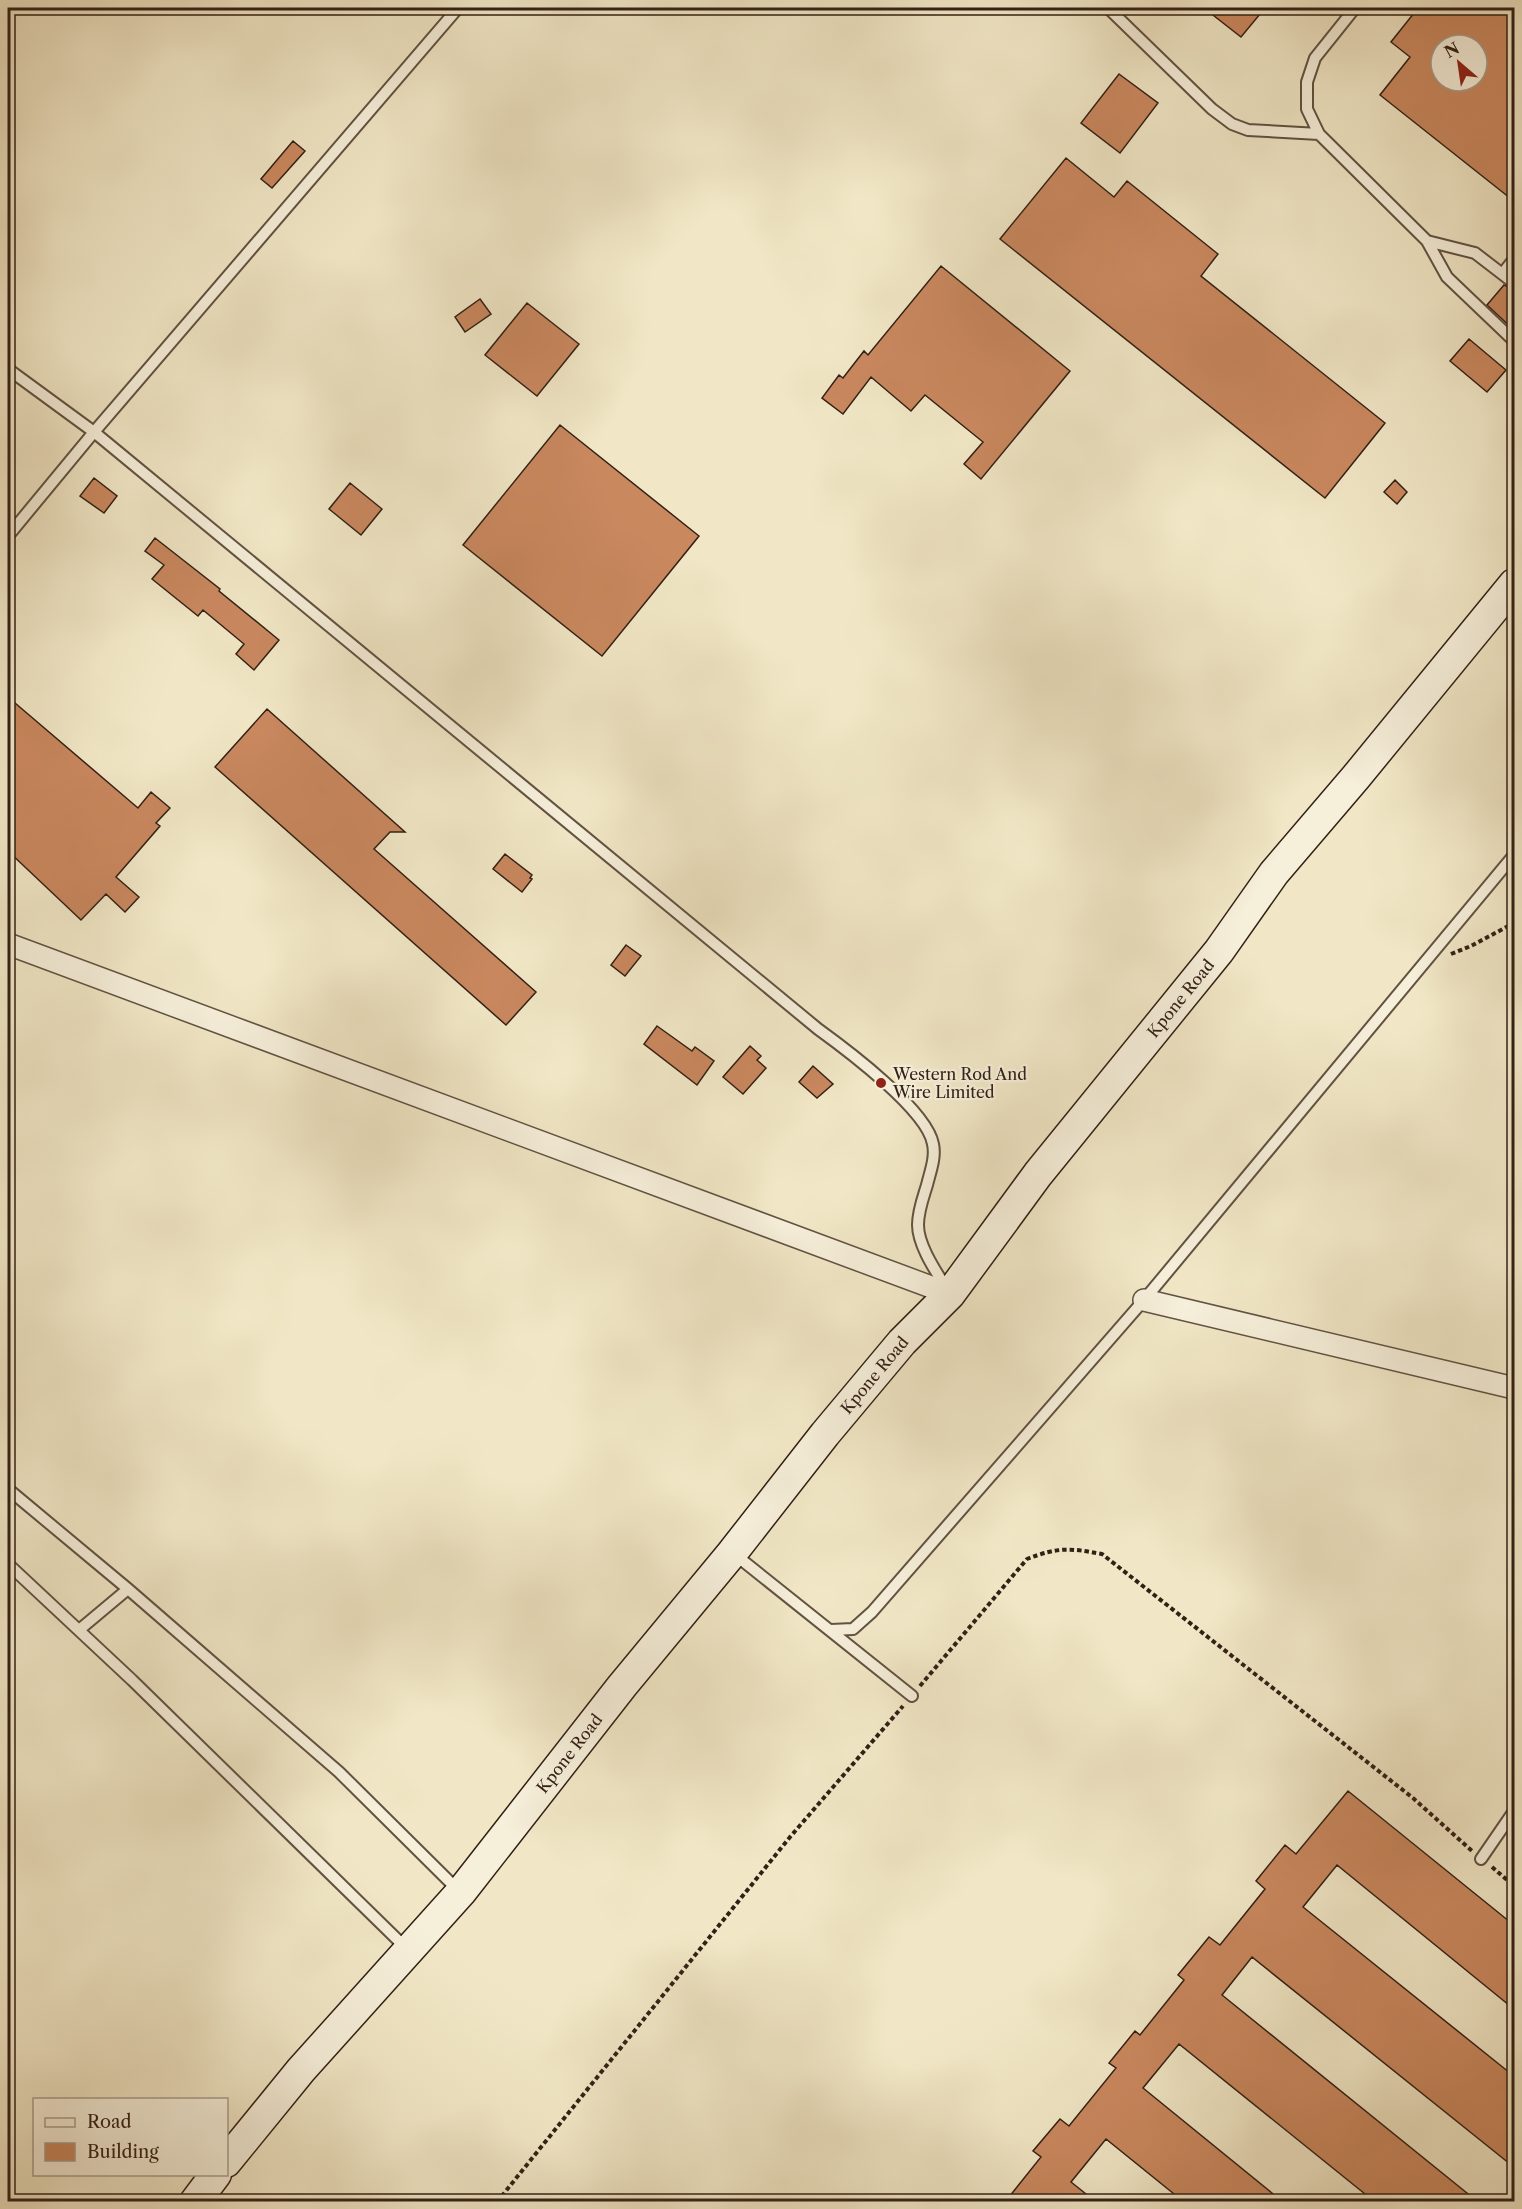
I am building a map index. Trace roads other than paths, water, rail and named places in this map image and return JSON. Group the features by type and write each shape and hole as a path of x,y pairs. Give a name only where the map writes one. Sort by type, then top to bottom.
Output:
{"main road":[{"name":"Kpone Road","path":"228,2160 301,2070 461,1892 622,1686 732,1553 860,1391 902,1342 950,1294 1038,1174 1219,951 1274,873 1515,584"},
{"path":"195,2202 215,2176"}],"street":[{"path":"8,944 950,1294"},
{"path":"1144,1300 1515,1388"}],"lane":[{"path":"8,536 94,432 458,8"},
{"path":"1108,8 1212,109 1232,124 1248,130 1319,134"},
{"path":"1355,8 1315,58 1307,82 1307,109 1319,134 1427,241 1447,277 1515,341"},
{"path":"1427,241 1474,253 1515,283"},
{"path":"1503,273 1515,259"},
{"path":"8,369 94,432 809,1022 850,1052 917,1114 929,1132 934,1154 919,1211 918,1227 932,1265 950,1294"},
{"path":"831,1630 853,1629 872,1612 1144,1300 1515,855"},
{"path":"8,1489 128,1589 339,1772 461,1892"},
{"path":"732,1553 912,1696"},
{"path":"8,1564 79,1630 409,1951"},
{"path":"79,1630 128,1589"},
{"path":"1481,1859 1515,1811"}],"place":[{"name":"Western Rod And Wire Limited","path":"881,1083"}]}
